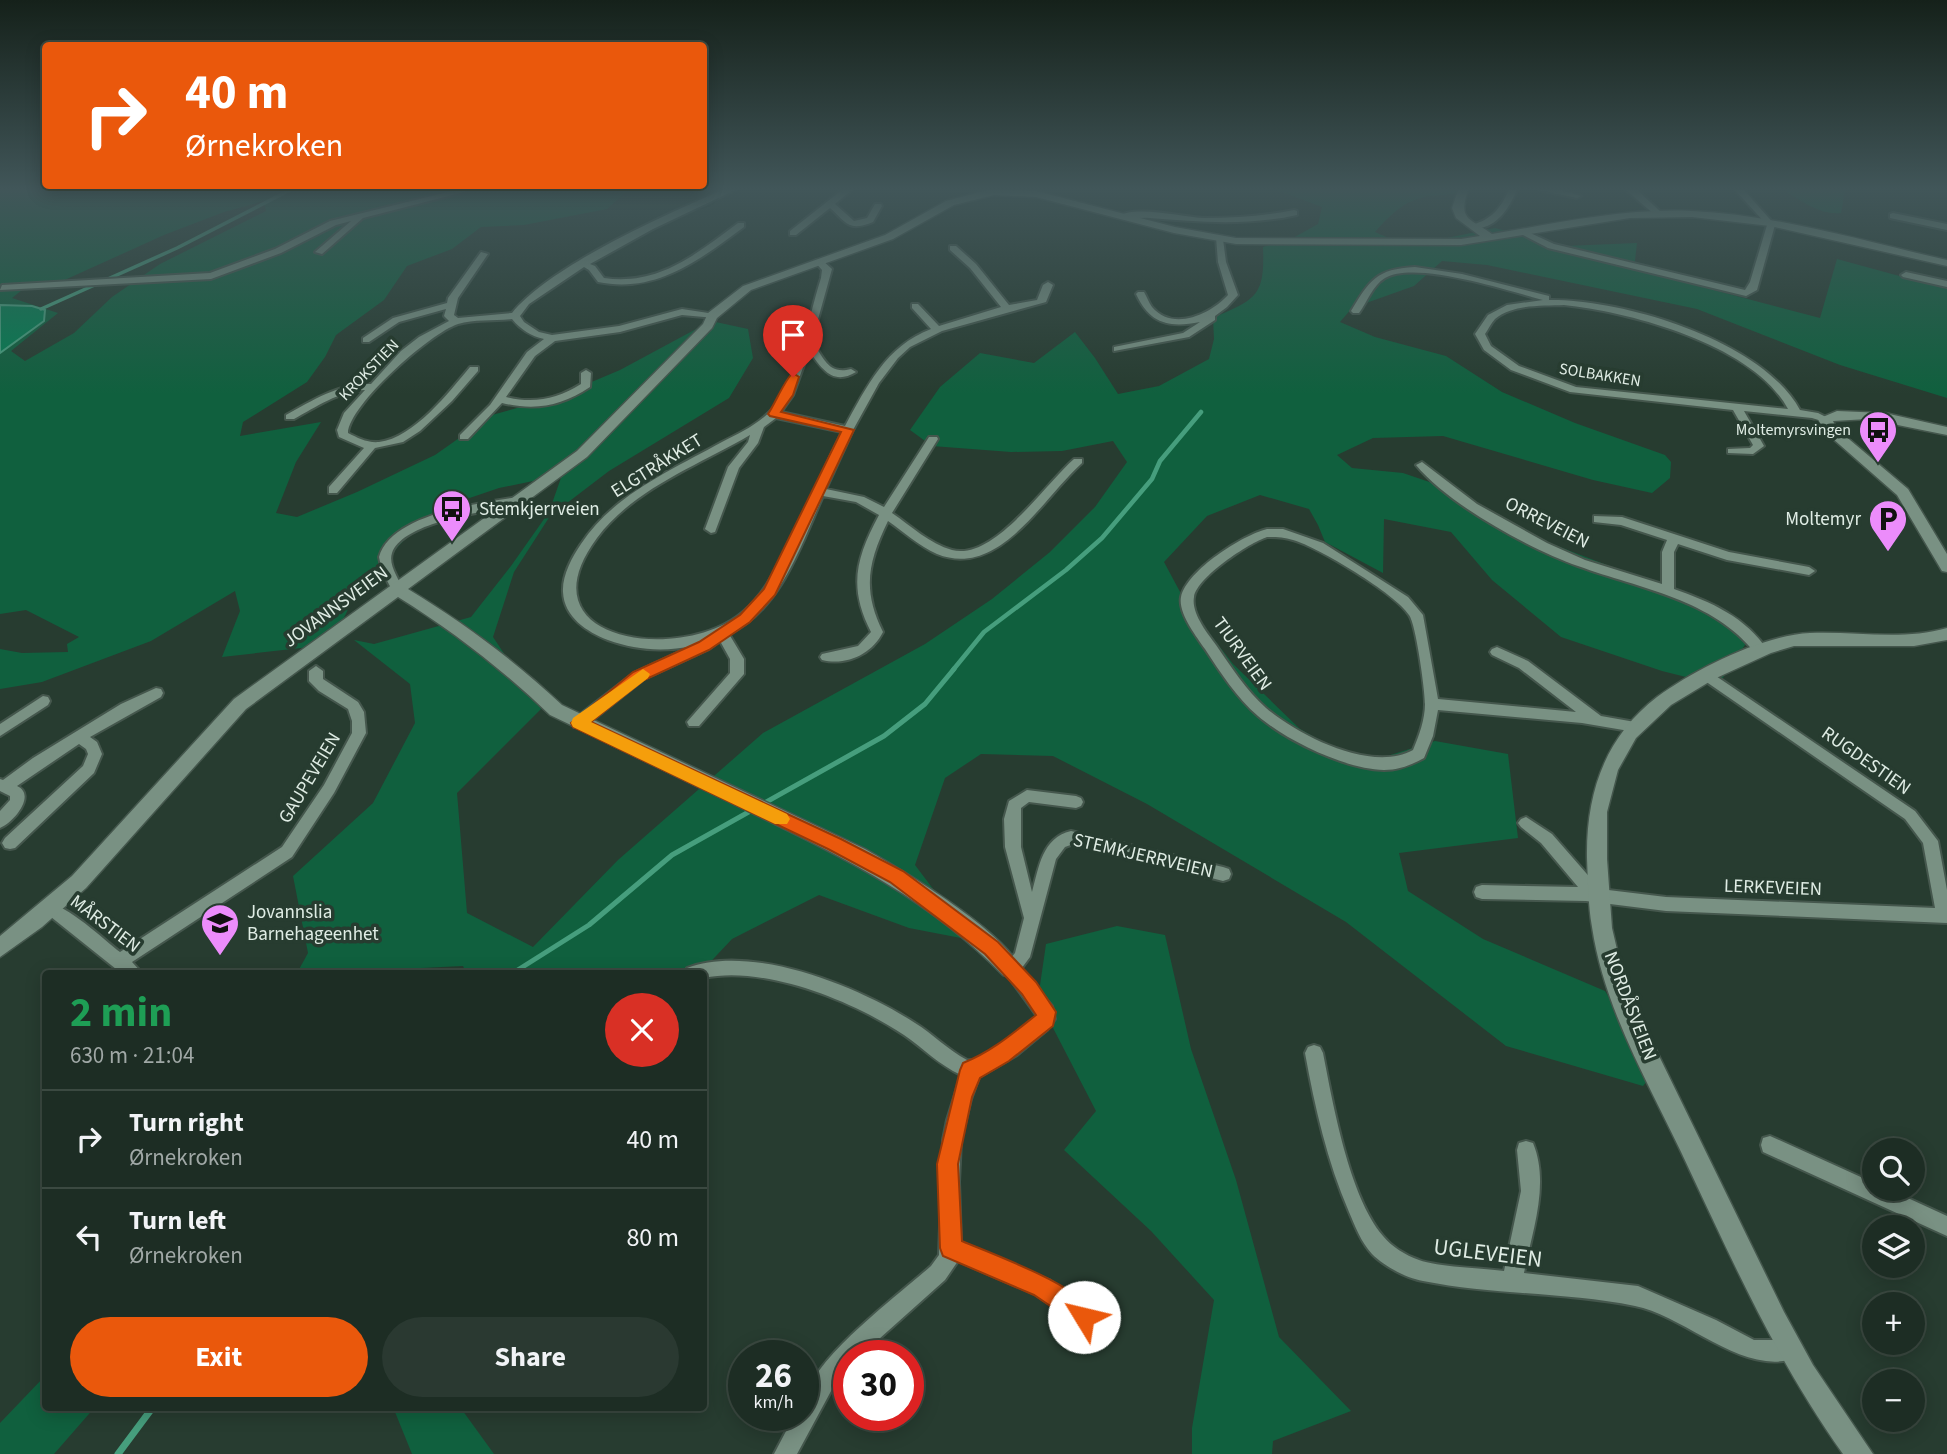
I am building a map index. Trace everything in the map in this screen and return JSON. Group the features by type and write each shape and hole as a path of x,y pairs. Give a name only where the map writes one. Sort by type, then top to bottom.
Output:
{"main road":[{"name":"JOVANNSVEIEN","path":"0,948 49,909 87,873 203,739 240,704 582,454 708,325 712,316 747,288 831,258"},
{"name":"JOVANNSVEIEN","path":"1924,258 1947,263"},
{"path":"1947,431 1862,415 1834,415 1825,419 1830,430 1903,492 1947,567"},
{"path":"397,589 444,618 518,674 556,710 897,876 991,948 1010,968"},
{"name":"NORDÅSVEIEN","path":"1859,1454 1805,1376 1791,1350 1634,1027 1615,976 1603,930 1598,897 1595,824 1599,795 1609,765 1641,718 1667,699 1760,651 1792,640 1911,639 1947,634"}],"street":[{"path":"2,288 161,277 184,280 212,276 260,258"},
{"path":"456,321 449,316 450,305 481,258"},
{"path":"595,258 525,303 515,316 521,324 536,334 552,338 620,329 682,312 712,316"},
{"path":"584,264 592,268 601,280 626,284 646,282 674,270 692,258"},
{"path":"964,258 1007,308"},
{"path":"1117,349 1186,335 1197,330 1218,312 1233,295 1221,258"},
{"path":"1600,258 1746,293 1752,290 1761,258"},
{"name":"ELGTRÅKKET","path":"819,262 827,269 826,278 787,395 774,414 758,426 659,483 606,520 590,537 570,580 571,605 580,618 617,639 658,645 687,643 722,633 745,619 769,592 848,430 875,378 889,359 916,338 936,329 1007,308 1041,302 1048,285"},
{"name":"SOLBAKKEN","path":"1356,311 1381,276 1405,269 1496,284 1557,302 1633,314 1665,324 1742,360 1777,384 1796,414"},
{"path":"1906,275 1947,284"},
{"path":"1141,294 1150,313 1163,320 1195,320 1218,312"},
{"name":"SOLBAKKEN","path":"1557,302 1534,302 1497,313 1483,327 1481,340 1496,357 1515,368 1562,387 1629,398 1825,419"},
{"name":"KROKSTIEN","path":"366,340 381,327 396,320 450,305"},
{"path":"915,306 936,329"},
{"name":"KROKSTIEN","path":"371,446 343,435 342,430 348,415 422,339 456,321 515,316"},
{"path":"464,437 500,399 531,354 552,338"},
{"path":"807,341 829,372 840,375 851,372"},
{"path":"333,490 371,446 396,441 410,434 441,406 474,369"},
{"path":"500,399 524,405 556,401 586,385 586,373"},
{"path":"290,417 340,392 361,386 373,387"},
{"path":"1732,451 1753,450 1759,446 1738,409"},
{"path":"774,414 848,430"},
{"name":"ELGTRÅKKET","path":"712,529 734,467 753,443 758,426"},
{"path":"827,657 866,650 874,640 877,632 864,605 864,568 880,519 914,473 933,439"},
{"path":"820,492 852,497 885,513 946,554 969,556 985,550 1004,536 1079,461"},
{"name":"ORREVEIEN","path":"1422,465 1453,492 1560,555 1668,591 1738,625 1760,651"},
{"path":"397,589 385,561 386,552 397,537 408,530 442,518 519,501"},
{"name":"ORREVEIEN","path":"1598,519 1622,521 1727,556 1809,571"},
{"name":"TIURVEIEN","path":"1277,532 1306,541 1413,608 1421,631 1432,704 1426,736 1419,754 1398,765 1367,764 1298,735 1261,711 1219,659 1189,609 1187,598 1191,588 1220,561 1253,537 1277,532"},
{"path":"1668,591 1668,552 1674,538"},
{"path":"579,723 639,676 704,646 722,633 737,659 737,674 694,722"},
{"path":"1497,652 1527,665 1582,710 1608,722"},
{"name":"GAUPEVEIEN","path":"119,961 287,852 309,820 359,733 361,720 358,711 350,702 316,681 316,671"},
{"name":"RUGDESTIEN","path":"1710,677 1910,815 1930,841 1945,916"},
{"path":"0,822 17,802 18,793 3,785 156,693"},
{"path":"0,731 43,701"},
{"path":"1432,704 1635,727"},
{"path":"10,843 89,769 95,754 92,746 80,737"},
{"name":"STEMKJERRVEIEN","path":"1032,916 1012,852 1010,822 1014,805 1027,796 1076,802"},
{"path":"1526,823 1537,829 1557,848 1580,880 1598,897"},
{"name":"STEMKJERRVEIEN","path":"1010,968 1022,957 1049,857 1058,843 1067,837 1223,874"},
{"name":"LERKEVEIEN","path":"1482,892 1598,897 1666,904 1945,916"},
{"name":"MÅRSTIEN","path":"49,909 130,970"},
{"path":"702,970 794,976 867,1005 908,1027 970,1070 978,1069 1002,1055 1046,1019 1046,1012 1010,968"},
{"name":"UGLEVEIEN","path":"1314,1053 1329,1134 1343,1178 1365,1226 1378,1246 1394,1259 1421,1271 1638,1296 1754,1350 1791,1350"},
{"path":"785,1454 830,1373 849,1352 938,1273 948,1260 951,1248 948,1164 954,1126 970,1078 970,1070"},
{"path":"1770,1145 1947,1226"},
{"path":"1512,1280 1531,1191 1526,1150"},
{"path":"951,1248 1042,1287 1084,1317"}],"shaded area":[{"path":"0,258 114,258 58,283 22,290 12,298 58,313 11,351 25,361 74,333 112,297 172,258 429,258 407,266 384,300 336,335 325,357 307,382 243,422 240,436 321,422 296,462 276,513 297,517 435,455 492,415 556,397 620,370 711,321 748,329 753,358 729,398 609,471 550,516 514,572 493,637 541,709 457,793 467,913 533,947 618,860 763,733 925,644 992,599 1050,552 1095,507 1127,462 1113,441 1062,451 1011,452 932,446 910,430 940,387 980,353 1034,363 1075,332 1118,394 1159,386 1209,359 1214,339 1213,318 1239,306 1255,294 1262,277 1263,258 1635,258 1634,269 1820,318 1837,259 1947,289 1947,398 1840,365 1697,309 1487,265 1442,261 1414,286 1352,308 1340,322 1375,337 1446,356 1502,392 1575,423 1665,455 1671,462 1670,478 1652,493 1593,480 1443,436 1373,438 1337,455 1352,468 1403,473 1447,488 1518,531 1698,600 1749,639 1718,685 1662,671 1561,637 1492,580 1451,532 1384,519 1383,573 1325,542 1309,509 1260,495 1207,516 1164,562 1186,603 1233,664 1300,729 1362,764 1435,741 1508,754 1518,838 1399,853 1408,891 1483,939 1605,991 1655,1071 1643,1086 1506,1046 1346,922 1147,804 1053,756 981,754 945,778 915,865 952,914 966,939 909,928 819,895 732,939 703,970 465,970 463,966 299,970 308,953 293,876 373,803 415,723 410,684 354,640 374,644 471,617 549,512 562,475 499,488 452,504 444,514 410,534 358,589 336,634 319,646 222,657 240,611 235,591 151,641 42,682 0,689 0,649 22,653 68,652 67,644 79,637 26,610 0,614 0,353 45,310 32,306 0,305"},
{"path":"0,305 32,306 45,310 44,321 0,353"},
{"path":"1117,926 1165,935 1191,1049 1236,1180 1279,1337 1351,1411 1273,1441 1272,1454 1192,1454 1192,1428 1214,1300 1151,1231 1064,1150 1096,1111 1038,999 1046,944"},
{"path":"42,1379 42,1411 92,1411 54,1454 0,1454 0,1423"},
{"path":"395,1411 463,1411 494,1454 412,1454"}],"waterway":[{"path":"41,309 155,258"},
{"path":"953,670 984,632 1066,570 1102,538 1152,479 1160,461 1201,412"},
{"path":"518,970 589,925 672,855 884,736 925,704 954,669"},
{"path":"118,1454 150,1411"}],"slow traffic":[{"path":"643,674 579,723 781,819"}],"place":[{"name":"Moltemyrsvingen","path":"1878,464"},
{"name":"Stemkjerrveien","path":"452,543"},
{"name":"Moltemyr","path":"1888,553"},
{"name":"Jovannslia Barnehageenhet","path":"220,957"}],"route":[{"path":"793,377 787,395 774,414 848,430 785,565 769,592 745,619 704,646 639,676 579,723 897,876 991,948 1029,988 1046,1012 1046,1019 1002,1055 978,1069 970,1070 970,1078 954,1126 948,1164 951,1248 1042,1287 1084,1317"}]}
